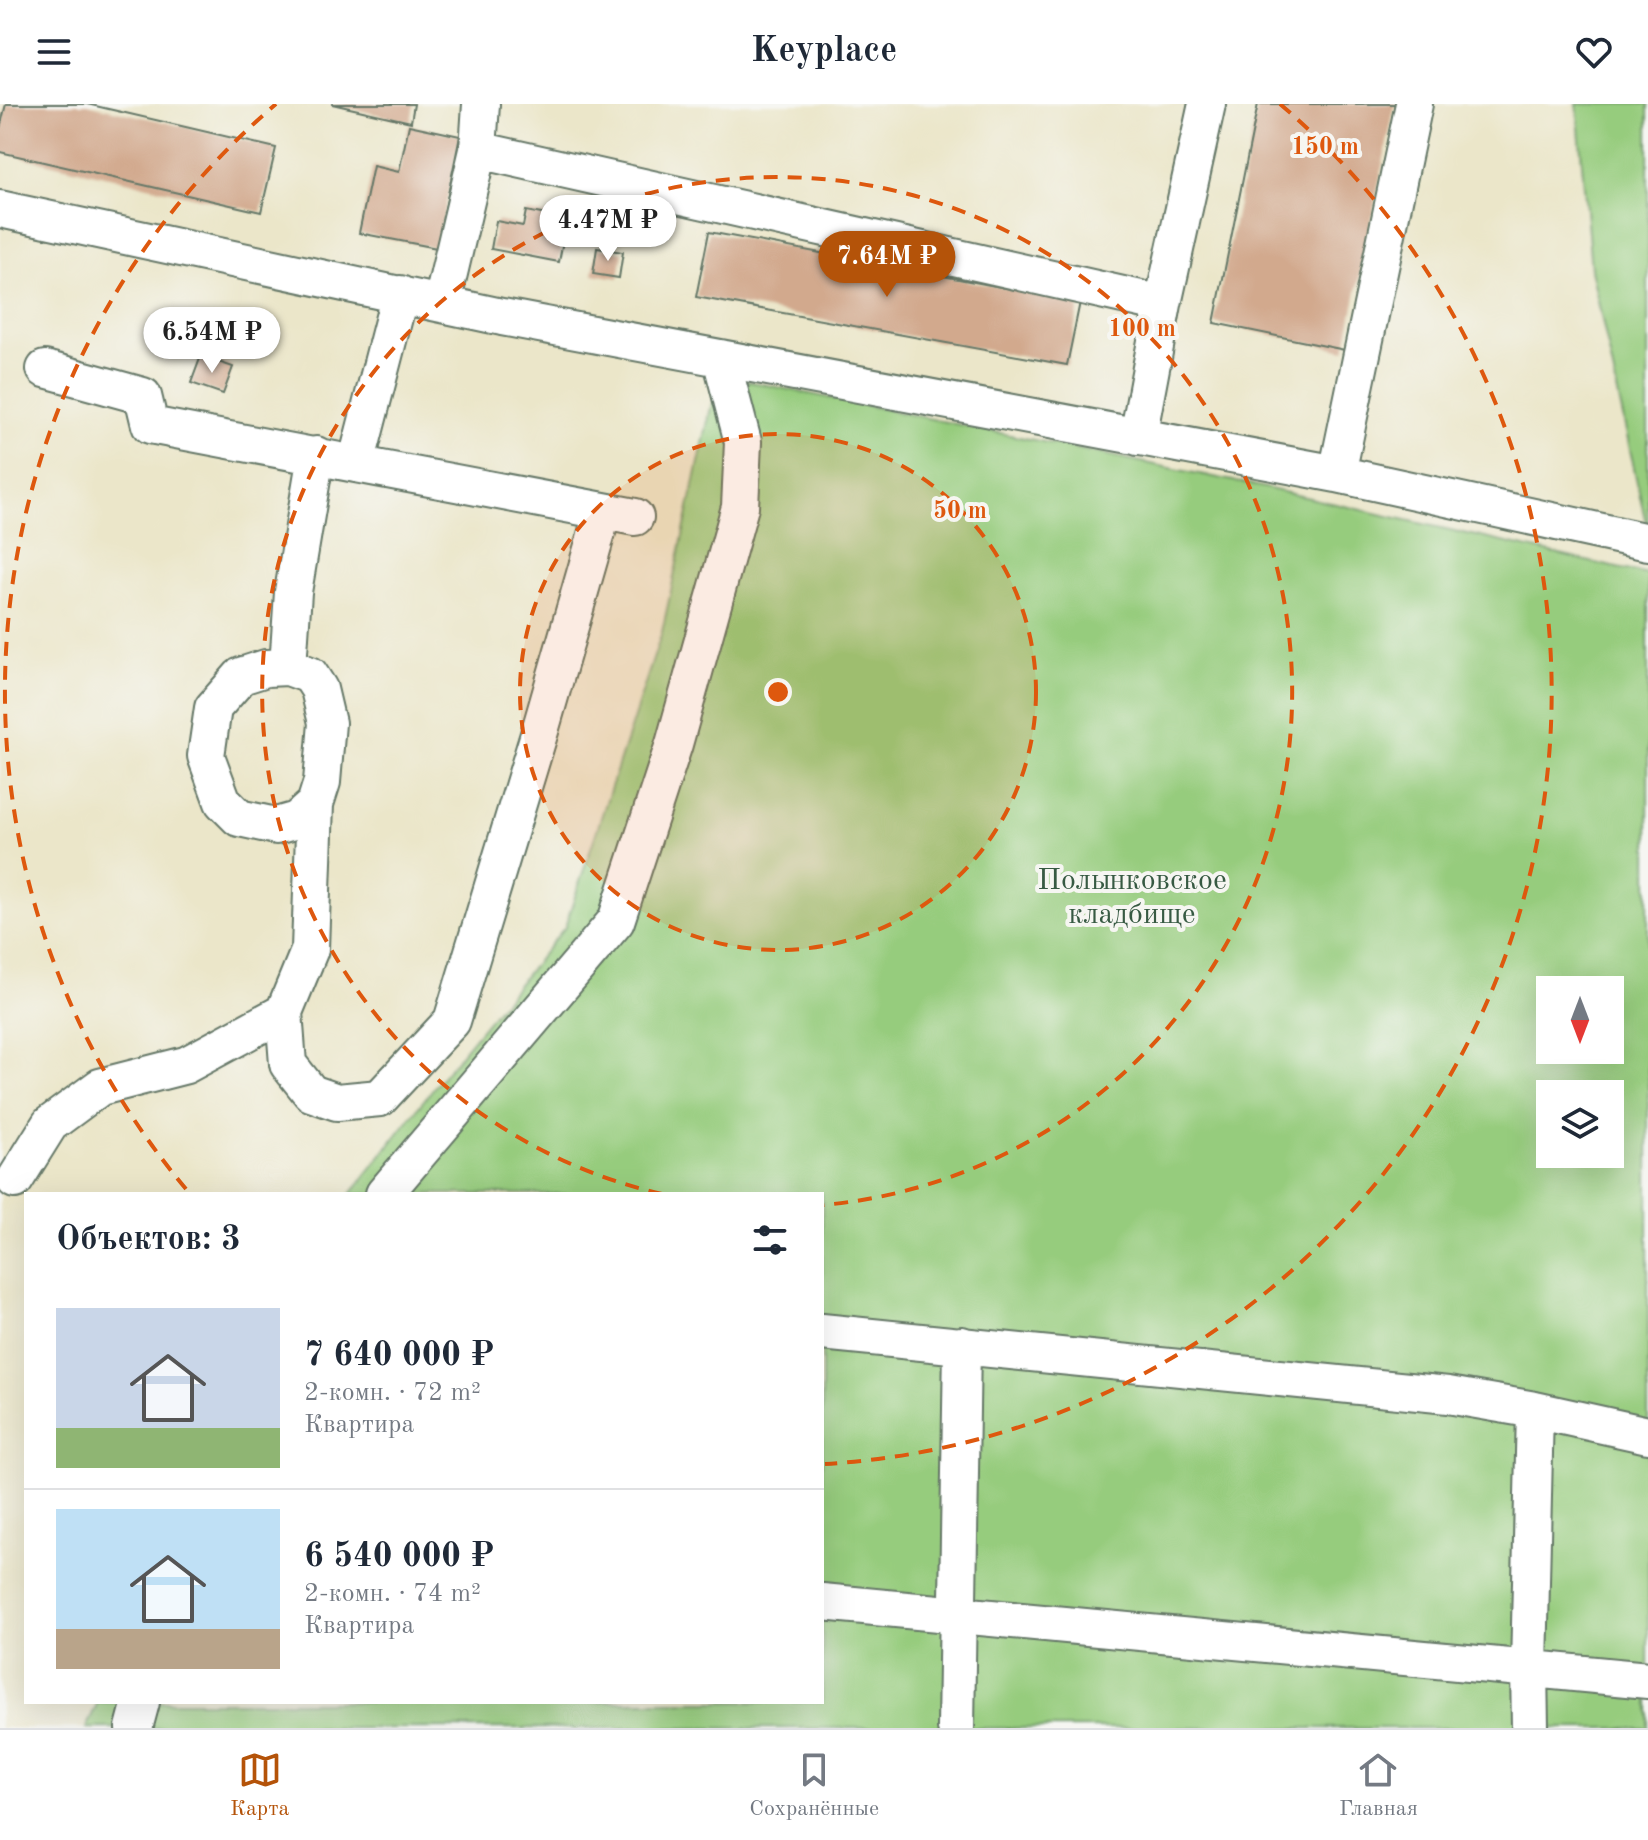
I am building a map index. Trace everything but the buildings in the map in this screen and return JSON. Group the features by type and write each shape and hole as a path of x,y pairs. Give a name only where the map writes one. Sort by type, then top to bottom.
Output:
{"lane":[{"path":"442,303 478,150 481,104"},
{"path":"1138,437 1163,304 1207,104"},
{"path":"1337,474 1414,104"},
{"path":"478,150 1163,304"},
{"path":"0,209 502,317 1337,474 1648,542"},
{"path":"356,464 400,294"},
{"path":"386,1192 616,921 674,744 740,507 743,442 721,358"},
{"path":"45,369 143,396 150,425 619,514 540,731 452,1021 380,1098 337,1102 311,1093 288,1064 284,1012 310,949 315,804 322,782 327,723 319,689 310,675 288,667 266,668 241,676 213,708 206,756 223,802 239,818 276,826 297,820 315,804"},
{"path":"288,667 293,592 316,455"},
{"path":"15,1180 50,1124 100,1087 186,1065 284,1012"},
{"path":"824,1332 1448,1395 1648,1435"},
{"path":"956,1728 962,1345"},
{"path":"1530,1728 1535,1410"},
{"path":"824,1602 1648,1680"},
{"path":"134,1728 140,1704"}],"green space":[{"path":"1577,104 1648,104 1648,533 1591,269"},
{"name":"Полынковское кладбище","path":"718,375 1248,484 1648,575 1648,1728 86,1728 97,1704 824,1704 824,1192 353,1192 565,927 662,632"}]}
